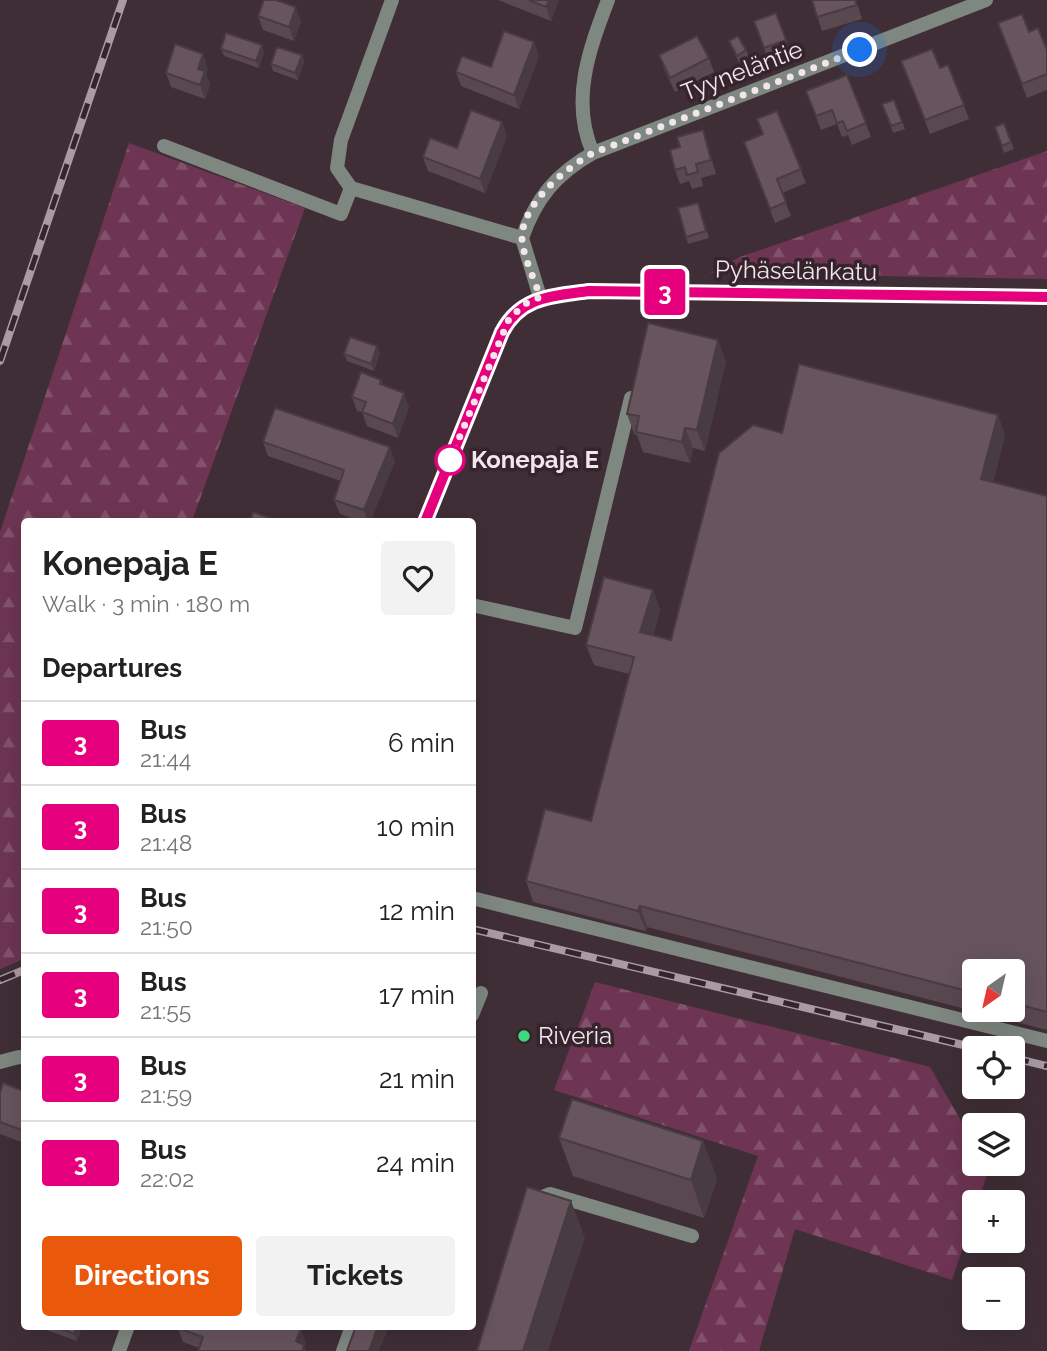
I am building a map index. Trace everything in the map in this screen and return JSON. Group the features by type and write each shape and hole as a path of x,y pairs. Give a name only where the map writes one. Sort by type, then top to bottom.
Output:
{"street":[{"path":"392,0 341,139 337,168 351,188 522,238 540,297 525,304 509,319 502,332 427,518"},
{"path":"593,153 585,134 582,92 594,37 608,0"},
{"name":"Tyyneläntie","path":"522,238 531,213 550,184 566,168 593,153 986,0"},
{"path":"164,146 341,214 351,188"},
{"name":"Pyhäselänkatu","path":"540,297 589,291 1047,297"},
{"path":"476,606 575,628 635,381"},
{"path":"476,899 1047,1041"},
{"path":"476,1005 481,993"},
{"path":"0,1062 21,1057"},
{"path":"530,1208 536,1200 550,1194 692,1236"},
{"path":"119,1351 127,1330"},
{"path":"343,1351 351,1330"}],"green space":[{"path":"129,143 305,208 193,518 21,518 21,960 0,969 0,532"},
{"path":"1047,151 1047,279 710,273 740,257"},
{"path":"595,982 930,1067 962,1122 962,1176 987,1176 982,1190 962,1190 962,1250 952,1280 795,1229 759,1351 689,1351 758,1156 554,1090"}],"building":[{"path":"264,0 276,0 296,7 289,27 258,16"},
{"path":"529,0 549,0 546,7"},
{"path":"812,0 855,0 857,5 817,17"},
{"path":"776,13 786,40 764,48 754,21"},
{"path":"1022,14 1029,32 1038,28 1047,50 1047,74 1022,84 998,23"},
{"path":"504,31 534,42 514,95 456,72 462,56 491,67"},
{"path":"226,33 262,45 256,61 221,49"},
{"path":"697,36 709,58 670,78 659,55"},
{"path":"738,36 746,50 737,56 729,41"},
{"path":"175,44 203,54 198,69 205,71 200,85 166,73"},
{"path":"277,47 302,55 295,73 271,64"},
{"path":"932,49 940,68 948,65 964,105 925,120 901,61"},
{"path":"847,75 866,123 847,131 843,121 837,123 832,110 816,116 806,91"},
{"path":"894,100 902,122 891,126 882,104"},
{"path":"471,110 502,122 480,179 423,157 430,138 457,148"},
{"path":"777,111 801,169 777,179 786,202 770,209 744,142 763,134 757,119"},
{"path":"1004,123 1011,142 1002,146 995,127"},
{"path":"703,130 711,160 696,164 698,172 687,175 685,167 675,170 670,150 680,147 677,137"},
{"path":"698,203 706,231 686,237 678,208"},
{"path":"648,323 718,340 697,430 685,428 682,442 636,432 639,416 627,414"},
{"path":"350,337 377,346 371,364 344,354"},
{"path":"799,364 998,415 981,479 1047,496 1047,1012 1026,1006 1026,959 962,959 962,990 640,906 638,911 526,881 545,809 591,821 634,657 586,645 604,577 653,590 640,632 671,640 719,453 753,425 782,433"},
{"path":"361,372 381,380 380,384 404,393 393,424 362,412 366,402 352,397"},
{"path":"275,408 390,447 364,510 334,500 344,470 263,442"},
{"path":"253,512 270,518 251,518"},
{"path":"3,1083 21,1090 21,1130 0,1122 0,1093"},
{"path":"572,1099 703,1141 691,1180 559,1138"},
{"path":"527,1187 571,1201 523,1351 477,1351"},
{"path":"184,1330 301,1330 296,1341 304,1345 302,1351 198,1351 203,1337"},
{"path":"355,1330 377,1330 369,1351 347,1351"}],"railway":[{"path":"0,361 123,0"},
{"path":"476,930 962,1045"},
{"path":"0,980 21,971"},
{"path":"1025,1061 1047,1066"}],"bus line":[{"name":"3","path":"427,518 502,332 509,319 525,304 540,297 589,291 1047,297"}],"place":[{"name":"Konepaja E","path":"450,460"},
{"name":"Riveria","path":"524,1036"}],"route":[{"path":"450,460 509,319 525,304 540,297 522,238 531,213 550,184 566,168 593,153 860,50"}]}
